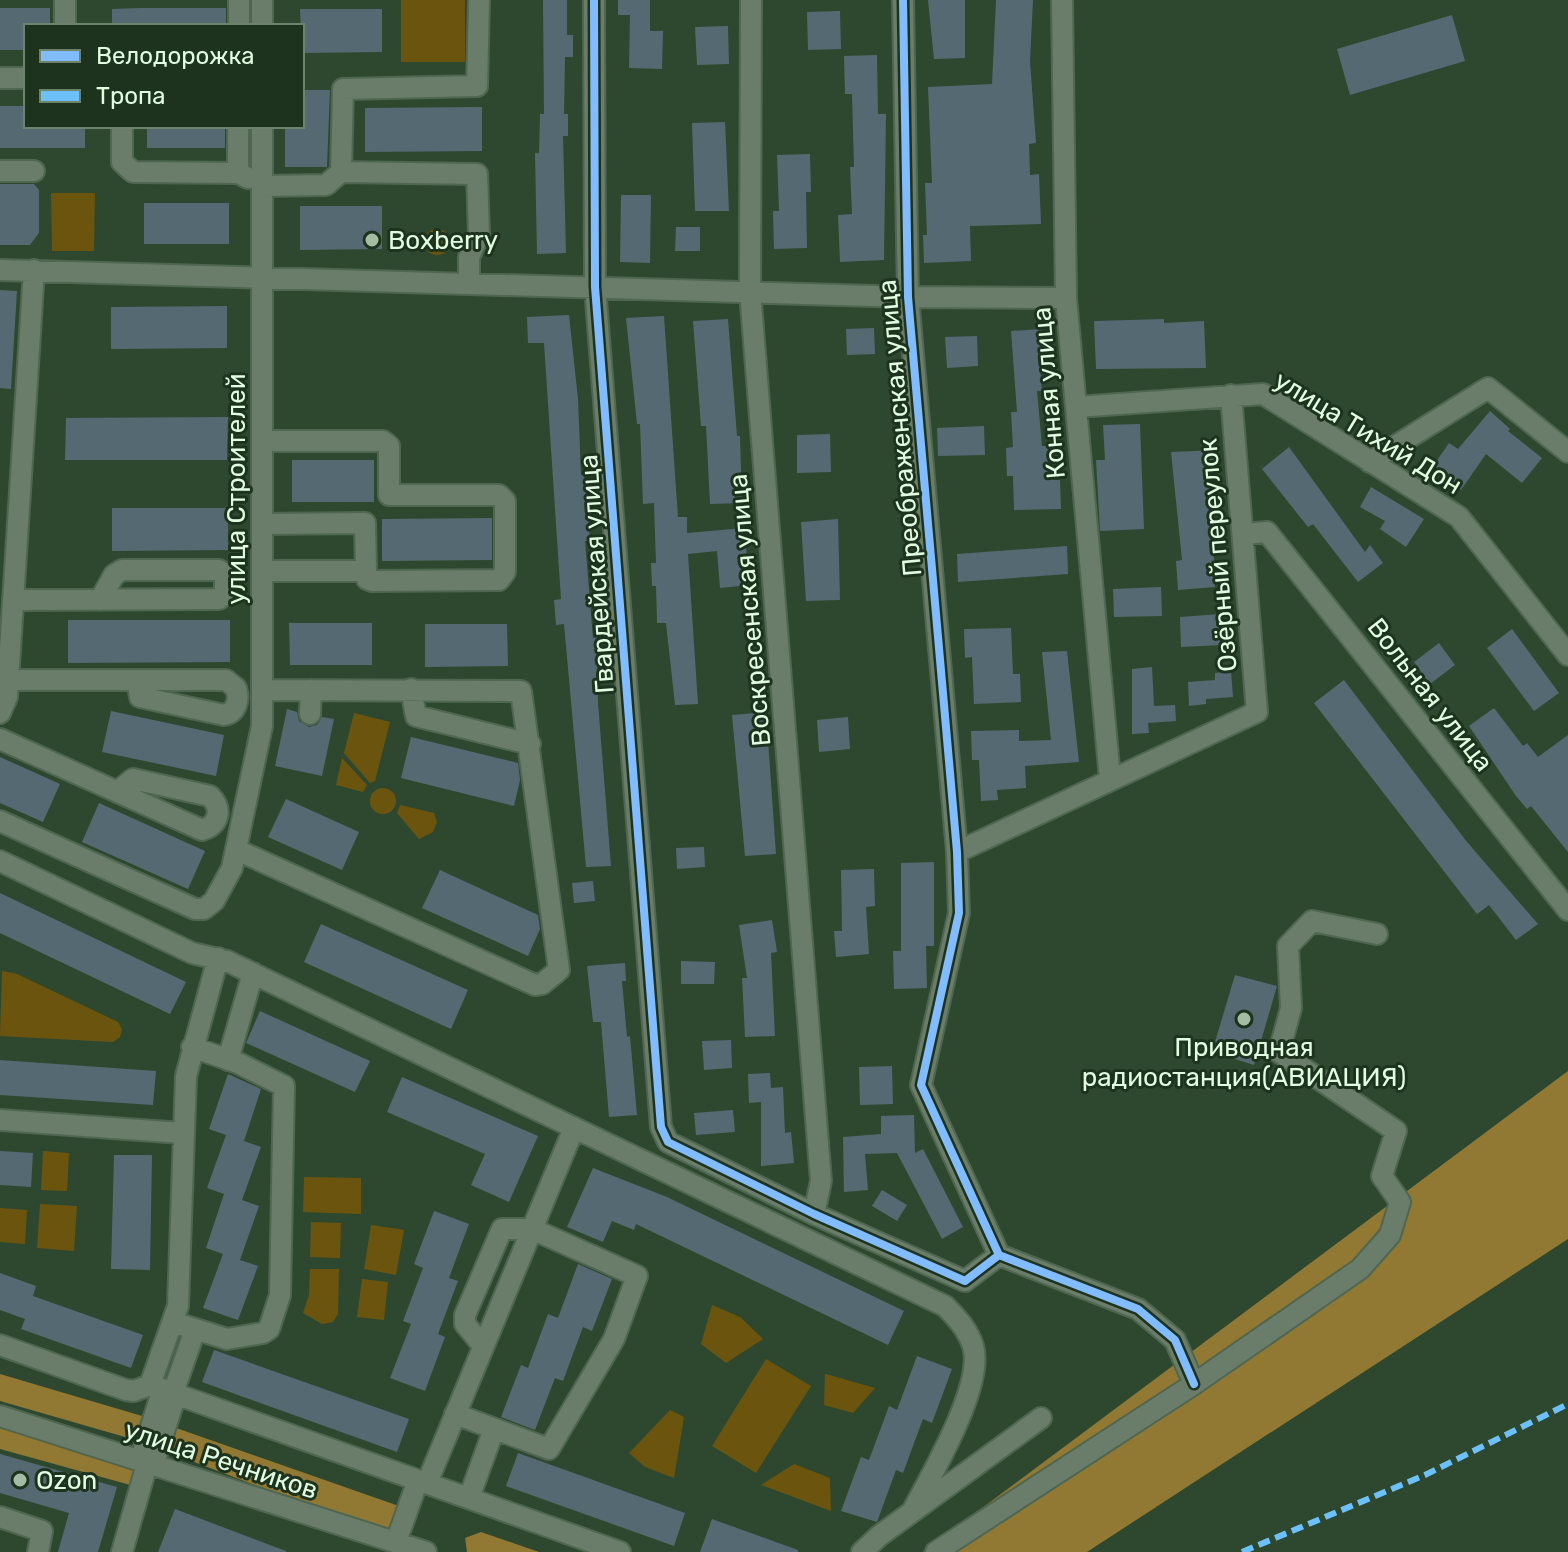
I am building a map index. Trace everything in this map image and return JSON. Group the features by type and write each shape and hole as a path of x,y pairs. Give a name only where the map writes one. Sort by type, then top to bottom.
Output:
{"street":[{"path":"65,0 65,24"},
{"path":"239,0 239,24"},
{"path":"262,0 262,24"},
{"path":"341,172 343,89 477,86 479,0"},
{"name":"Гвардейская улица","path":"594,0 595,287 661,1127 668,1142 814,1214"},
{"name":"Воскресенская улица","path":"751,0 750,291 821,1181 814,1214"},
{"name":"Преображенская улица","path":"903,0 908,297 957,852 959,913 921,1085 999,1255"},
{"name":"Конная улица","path":"1062,0 1066,298 1110,779"},
{"path":"0,78 24,78"},
{"path":"122,128 122,162 133,172 238,173 244,178 262,182 309,176 326,185 341,172 477,174 479,235 469,257 469,284"},
{"path":"238,128 238,173"},
{"name":"улица Строителей","path":"0,821 195,909 204,909 224,888 237,850 262,726 262,128"},
{"path":"0,171 34,171"},
{"path":"0,270 262,275 908,297 1066,298"},
{"path":"0,713 7,697 34,270"},
{"path":"1370,462 1488,388 1568,452"},
{"name":"улица Тихий Дон","path":"1076,407 1263,394 1459,517 1568,655"},
{"name":"Озёрный переулок","path":"1110,779 1257,712 1231,395"},
{"path":"262,441 387,442 389,495 365,523 367,579 499,580 505,572 503,497 389,495"},
{"path":"262,524 365,523"},
{"name":"Вольная улица","path":"1243,534 1267,532 1568,910"},
{"path":"13,600 100,600 219,599 225,594 225,574 219,570 122,570 114,575 100,600"},
{"path":"263,571 366,571"},
{"path":"8,680 137,680"},
{"path":"411,689 416,716 530,744"},
{"path":"237,850 539,985 557,973 559,966 521,691 263,690"},
{"path":"310,714 311,690"},
{"path":"0,739 117,792"},
{"path":"957,852 1110,779"},
{"path":"0,861 192,953 218,958 253,973 945,1306 961,1322 973,1347 975,1364 950,1438 912,1512"},
{"path":"936,1552 1194,1384 1360,1269 1378,1251 1394,1226 1400,1202 1382,1176 1396,1131 1279,1052 1291,1008 1288,946 1312,921 1377,934"},
{"path":"122,1552 165,1390 178,1300 186,1076 218,958"},
{"path":"228,1060 253,973"},
{"path":"173,1322 227,1339 267,1332 280,1295 285,1091 280,1083 192,1047"},
{"path":"0,1120 182,1133"},
{"path":"415,1549 425,1483 574,1128"},
{"path":"814,1214 965,1281 999,1255 1138,1309 1175,1340 1194,1384"},
{"path":"455,1414 543,1448 552,1445 614,1339 636,1281 635,1273 532,1229 505,1228 499,1233 464,1320 483,1346"},
{"path":"165,1390 195,1330"},
{"path":"0,1345 126,1390 165,1390 620,1552"},
{"name":"улица Речников","path":"0,1416 415,1549"},
{"path":"863,1552 912,1512 1041,1418"},
{"path":"469,1498 494,1429"},
{"path":"0,1517 42,1531 38,1552"}],"shaded area":[{"path":"401,0 465,0 465,62 401,62"},
{"path":"51,193 95,193 94,251 52,251"},
{"path":"437,229 446,233 450,242 446,251 437,255 428,251 424,242 428,233"},
{"path":"354,713 390,722 375,781 370,783 344,753"},
{"path":"342,758 367,785 363,792 336,785"},
{"path":"383,788 392,792 396,801 392,810 383,814 374,810 370,801 374,792"},
{"path":"400,805 434,813 437,822 433,832 419,839 397,813"},
{"path":"2,971 17,974 118,1022 122,1029 120,1037 113,1042 0,1036"},
{"path":"1568,1071 1568,1239 1087,1552 923,1552"},
{"path":"43,1151 69,1153 67,1191 41,1190"},
{"path":"304,1177 361,1178 361,1214 303,1212"},
{"path":"40,1204 77,1206 74,1251 37,1248"},
{"path":"0,1208 27,1210 25,1244 0,1242"},
{"path":"311,1222 341,1223 340,1258 310,1257"},
{"path":"371,1225 404,1230 396,1275 364,1269"},
{"path":"310,1269 339,1269 338,1314 333,1322 322,1324 303,1313 309,1295"},
{"path":"362,1279 388,1282 384,1320 357,1317"},
{"path":"712,1305 740,1317 763,1339 726,1363 701,1344"},
{"path":"766,1359 811,1386 756,1473 712,1446"},
{"path":"0,1374 142,1416 416,1512 393,1531 307,1505 139,1441 0,1401"},
{"path":"825,1374 875,1388 853,1413 824,1405"},
{"path":"670,1410 684,1417 674,1478 645,1467 629,1453"},
{"path":"0,1422 138,1465 134,1486 0,1449"},
{"path":"794,1464 830,1478 831,1511 761,1485"},
{"path":"481,1532 539,1552 467,1552 465,1538"}],"building":[{"path":"543,0 567,0 567,35 573,35 573,57 565,57 564,114 568,114 568,136 563,136 566,253 537,254 535,153 539,153 540,114 544,114"},
{"path":"618,0 650,0 650,31 663,31 662,69 629,68 630,15 618,15"},
{"path":"928,0 965,0 965,58 934,59"},
{"path":"996,0 1033,0 1030,61 1036,143 1029,144 1030,175 1039,174 1041,224 970,226 971,261 924,263 923,235 927,235 925,183 932,183 928,87 992,84"},
{"path":"0,8 50,8 50,24 24,24 24,50 0,50"},
{"path":"226,8 226,24 112,24 112,9"},
{"path":"300,9 382,9 382,52 304,53 304,24 301,24"},
{"path":"840,11 841,49 808,50 807,12"},
{"path":"1452,15 1465,61 1350,95 1337,49"},
{"path":"728,26 729,64 697,65 695,27"},
{"path":"877,55 878,114 886,114 884,260 840,262 838,215 852,214 850,167 854,167 852,94 845,94 844,56"},
{"path":"304,90 330,90 327,167 285,167 285,128 304,128"},
{"path":"0,106 24,106 24,128 85,128 85,148 0,148"},
{"path":"482,107 482,151 365,152 365,108"},
{"path":"725,122 729,211 695,211 692,123"},
{"path":"147,128 225,128 225,148 147,148"},
{"path":"810,154 811,192 806,192 807,248 774,249 773,211 779,211 777,155"},
{"path":"0,184 34,184 39,190 39,233 30,245 0,245"},
{"path":"621,195 651,195 650,263 620,262"},
{"path":"144,203 229,203 229,244 144,244"},
{"path":"300,206 382,206 382,249 300,250"},
{"path":"676,227 700,227 700,251 675,251"},
{"path":"0,290 17,291 11,389 0,388"},
{"path":"227,306 227,348 111,349 111,307"},
{"path":"569,315 578,399 581,475 584,475 590,541 585,541 593,638 598,637 598,703 611,866 586,867 564,624 556,625 554,600 561,599 544,343 528,343 527,317"},
{"path":"664,316 678,517 687,517 687,533 744,528 750,585 720,588 717,551 688,554 698,704 675,705 666,623 657,623 656,586 652,586 651,563 656,563 654,503 643,504 640,424 637,424 626,318"},
{"path":"728,319 737,436 740,436 742,503 710,504 706,426 701,426 693,321"},
{"path":"1164,319 1164,323 1204,321 1206,368 1096,369 1094,321"},
{"path":"874,328 875,354 847,355 846,329"},
{"path":"1042,329 1044,353 1039,353 1042,391 1037,391 1042,446 1054,446 1054,480 1060,480 1061,509 1014,510 1013,476 1007,476 1006,448 1013,447 1011,412 1017,412 1011,331"},
{"path":"977,336 978,366 947,368 945,337"},
{"path":"1490,411 1510,429 1508,431 1542,458 1522,483 1486,454 1461,490 1431,469 1449,443 1458,449"},
{"path":"228,417 227,460 65,460 66,418"},
{"path":"1140,424 1144,529 1100,531 1096,460 1105,460 1103,425"},
{"path":"984,426 985,455 938,456 937,428"},
{"path":"830,434 831,472 797,473 797,435"},
{"path":"1289,447 1365,552 1370,545 1383,563 1358,582 1313,524 1308,527 1262,469"},
{"path":"1219,450 1220,479 1211,479 1215,587 1178,590 1176,561 1182,560 1171,452"},
{"path":"292,460 374,460 374,502 292,502"},
{"path":"1371,487 1424,519 1406,547 1380,529 1385,521 1360,507"},
{"path":"112,508 228,508 228,550 112,551"},
{"path":"492,518 492,560 382,561 382,519"},
{"path":"838,519 840,600 806,601 801,522"},
{"path":"1067,546 1068,574 958,582 957,554"},
{"path":"1161,587 1162,616 1114,617 1113,589"},
{"path":"1220,614 1222,645 1181,647 1180,617"},
{"path":"68,620 230,620 230,662 68,663"},
{"path":"289,623 372,623 372,665 290,665"},
{"path":"425,624 507,624 508,666 425,667"},
{"path":"1011,628 1013,674 1020,674 1021,702 974,704 972,657 965,658 964,629"},
{"path":"1512,629 1559,693 1534,711 1487,648"},
{"path":"1439,643 1455,665 1430,684 1414,662"},
{"path":"1067,651 1079,762 1025,766 1026,788 997,790 998,800 981,801 979,760 972,760 971,731 1019,730 1019,741 1051,740 1042,652"},
{"path":"1152,667 1154,706 1175,705 1176,721 1148,723 1149,733 1132,734 1132,669"},
{"path":"1231,671 1233,697 1206,699 1206,704 1189,706 1188,682 1215,680 1215,673"},
{"path":"1344,680 1467,842 1538,924 1516,940 1489,905 1477,914 1314,703"},
{"path":"1494,708 1523,746 1527,743 1538,757 1568,735 1568,852 1531,806 1527,809 1516,796 1469,726"},
{"path":"287,709 297,712 299,721 309,727 317,725 322,717 334,719 322,776 275,766"},
{"path":"111,711 224,735 216,776 102,752"},
{"path":"766,712 776,854 745,856 732,715"},
{"path":"848,717 850,749 819,752 817,720"},
{"path":"411,737 518,763 520,780 514,806 401,778"},
{"path":"0,757 60,784 43,822 0,803"},
{"path":"286,799 359,832 342,870 268,837"},
{"path":"99,803 205,851 188,889 82,842"},
{"path":"704,847 705,867 677,869 676,848"},
{"path":"934,862 934,946 926,946 927,988 894,989 893,951 901,951 901,863"},
{"path":"874,869 875,906 866,907 869,954 836,957 834,931 842,931 841,870"},
{"path":"440,870 538,915 540,929 528,956 422,908"},
{"path":"593,881 595,901 574,903 572,883"},
{"path":"0,893 186,982 170,1014 0,933"},
{"path":"772,920 777,952 771,953 775,1036 745,1037 742,978 747,978 739,925"},
{"path":"321,924 468,990 451,1029 304,962"},
{"path":"681,961 715,962 714,984 681,984"},
{"path":"625,963 626,981 622,981 637,1115 609,1117 601,1022 593,1022 587,966"},
{"name":"Приводная радиостанция(АВИАЦИЯ)","path":"1235,975 1277,986 1254,1065 1212,1052"},
{"path":"260,1011 370,1061 355,1092 246,1043"},
{"path":"731,1040 732,1068 704,1070 702,1041"},
{"path":"0,1060 156,1071 153,1105 0,1095"},
{"path":"892,1066 893,1104 860,1105 859,1067"},
{"path":"770,1073 771,1088 783,1087 785,1133 791,1132 794,1163 761,1166 761,1102 749,1103 748,1074"},
{"path":"228,1074 261,1089 244,1141 261,1147 242,1200 259,1206 240,1260 258,1266 238,1320 203,1308 223,1254 206,1248 224,1194 207,1188 226,1135 209,1129"},
{"path":"402,1077 538,1136 509,1202 471,1185 485,1154 387,1112"},
{"path":"733,1110 735,1132 696,1135 694,1113"},
{"path":"914,1115 915,1153 923,1149 963,1227 942,1239 897,1153 865,1154 868,1190 844,1192 843,1137 881,1134 881,1116"},
{"path":"0,1151 33,1153 31,1187 0,1185"},
{"path":"114,1155 152,1155 150,1270 111,1269"},
{"path":"593,1168 667,1197 904,1311 888,1345 636,1224 634,1230 612,1221 603,1242 567,1227"},
{"path":"882,1190 907,1205 897,1221 872,1206"},
{"path":"434,1211 469,1224 449,1278 458,1281 438,1334 445,1337 425,1391 390,1378 411,1324 403,1321 423,1268 414,1264"},
{"path":"578,1264 612,1279 592,1331 583,1327 563,1381 555,1378 535,1430 501,1417 521,1365 528,1368 548,1314 558,1318"},
{"path":"0,1273 36,1286 33,1296 143,1335 131,1368 21,1329 25,1319 0,1310"},
{"path":"214,1350 409,1419 397,1452 202,1382"},
{"path":"917,1356 952,1369 932,1423 923,1419 903,1473 896,1470 877,1522 841,1511 861,1457 869,1460 889,1406 897,1410"},
{"path":"518,1453 685,1513 674,1546 506,1486"},
{"path":"0,1454 117,1487 98,1552 58,1552 69,1513 0,1493"},
{"path":"175,1509 286,1551 286,1552 158,1552"},
{"path":"712,1519 798,1550 798,1552 700,1552"}],"marked path":[{"path":"1242,1552 1425,1475 1568,1404"}],"cycle path":[{"path":"594,0 595,287 661,1127 668,1142 814,1214 965,1281 999,1255"},
{"path":"903,0 908,297 957,852 959,913 921,1085 999,1255 1138,1309 1175,1340 1194,1384"}],"place":[{"name":"Boxberry","path":"372,240"},
{"name":"Приводная радиостанция(АВИАЦИЯ)","path":"1244,1019"},
{"name":"Ozon","path":"20,1480"}]}
